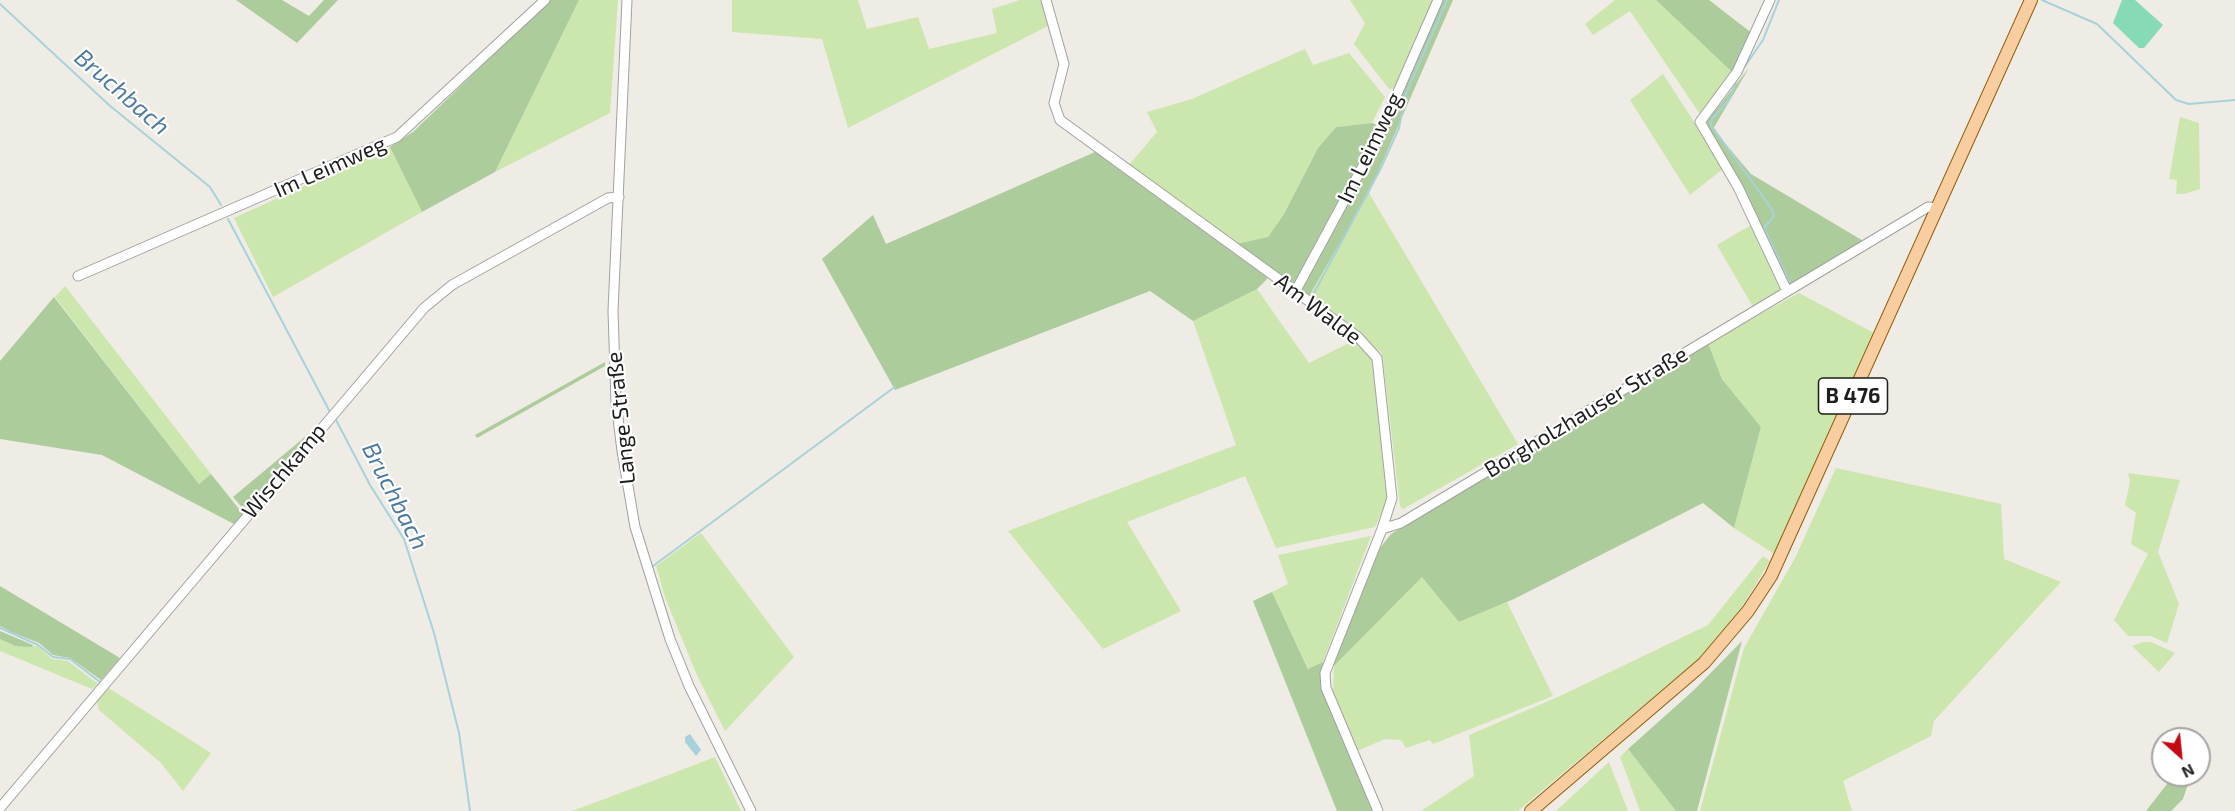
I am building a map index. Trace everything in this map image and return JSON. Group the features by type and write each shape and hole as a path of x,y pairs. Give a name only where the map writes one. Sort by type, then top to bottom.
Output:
{"main road":[{"name":"B 476","path":"1531,811 1704,663 1748,611 1771,576 2031,0"}],"street":[{"name":"Im Leimweg","path":"78,276 397,137 545,0"},
{"name":"Lange Straße","path":"627,0 613,311 614,368 622,451 635,527 655,599 685,677 752,811"},
{"name":"Am Walde","path":"1046,0 1064,64 1054,103 1060,120 1358,337 1377,358 1392,498 1383,529 1325,673 1326,688 1378,811"},
{"name":"Im Leimweg","path":"1295,292 1377,140 1438,0"},
{"path":"1770,0 1737,72 1700,122 1738,186 1787,291"},
{"name":"Wischkamp","path":"0,808 337,409 437,295 608,198 619,196"},
{"name":"Borgholzhauser Straße","path":"1383,529 1401,523 1928,207 1938,208"}],"green space":[{"path":"236,0 282,0 309,16 324,0 338,0 297,43"},
{"path":"550,0 579,0 495,172 422,212 390,147 413,132"},
{"path":"579,0 618,0 610,113 495,172"},
{"path":"732,0 858,0 867,29 918,17 929,49 997,33 992,9 1020,0 1041,0 1048,26 848,128 822,39 732,32"},
{"path":"1350,0 1434,0 1397,88 1389,89 1354,44 1365,23"},
{"path":"1443,0 1453,0 1369,193 1309,296 1236,244 1268,237 1284,214 1318,148 1336,127 1372,123 1388,129"},
{"path":"1615,0 1656,0 1733,73 1700,114 1630,11 1593,35 1585,24"},
{"path":"1656,0 1709,0 1753,34 1733,73"},
{"path":"2122,0 2135,0 2163,25 2144,48 2139,48 2113,23"},
{"path":"1305,49 1313,65 1349,53 1385,97 1372,123 1336,127 1318,148 1284,214 1268,237 1236,244 1128,166 1157,132 1147,112 1192,99"},
{"path":"1749,68 1713,129 1751,174 1865,242 1794,285 1787,285 1739,179 1707,128 1707,121"},
{"path":"1663,74 1724,168 1690,195 1630,100"},
{"path":"2180,117 2199,123 2200,189 2176,194 2177,180 2169,179"},
{"path":"390,147 422,212 273,297 234,218"},
{"path":"1095,152 1268,278 1257,289 1193,321 1150,291 895,390 822,259 873,215 886,244"},
{"path":"1369,193 1518,444 1403,509 1400,506 1382,353 1309,296"},
{"path":"1751,225 1782,288 1753,307 1717,245"},
{"path":"65,286 211,474 199,484 55,297"},
{"path":"1257,289 1309,363 1355,340 1371,354 1377,368 1389,491 1386,504 1375,527 1276,548 1245,476 1127,522 1181,611 1103,649 1008,531 1236,445 1193,321"},
{"path":"1799,293 1874,333 1774,554 1734,528 1761,427 1722,379 1708,343"},
{"path":"54,297 199,484 211,474 243,514 234,524 102,455 0,439 0,361"},
{"path":"1708,343 1722,379 1761,427 1734,528 1703,503 1514,599 1459,622 1422,577 1334,666 1333,660 1380,548 1391,534"},
{"path":"605,362 605,366 477,438 475,435"},
{"path":"312,431 245,511 233,497"},
{"path":"1836,468 2001,504 2004,559 2061,582 1934,721 1931,736 1843,781 1852,811 1700,811 1744,648 1795,558"},
{"path":"2128,473 2180,480 2158,552 2179,604 2167,643 2150,636 2128,636 2114,620 2148,554 2131,544 2136,513 2125,505 2130,482"},
{"path":"701,533 794,657 725,731 696,673 665,597 656,566"},
{"path":"1371,536 1323,662 1309,670 1272,592 1288,584 1278,555"},
{"path":"1763,556 1770,561 1738,613 1708,651 1518,811 1421,811 1474,776 1469,735 1560,696 1708,625"},
{"path":"1423,576 1459,622 1507,602 1553,696 1433,744 1430,740 1406,748 1401,740 1385,739 1357,751 1333,691 1334,666"},
{"path":"0,586 120,658 101,680 70,658 53,655 39,643 0,626"},
{"path":"1272,592 1308,669 1323,662 1321,674 1374,811 1337,811 1253,601"},
{"path":"0,631 33,645 32,647 15,646 0,639"},
{"path":"0,639 15,646 38,646 52,659 68,661 98,684 92,689 0,651"},
{"path":"1742,641 1697,811 1676,811 1628,749 1694,690"},
{"path":"2151,642 2175,653 2159,672 2132,646"},
{"path":"107,687 211,753 183,791 161,763 99,710 96,700"},
{"path":"1628,749 1676,811 1640,811 1620,757"},
{"path":"715,757 741,811 572,811 658,779"},
{"path":"1609,762 1628,811 1556,811"},
{"path":"2165,787 2187,787 2183,799 2171,811 2146,811"}],"water":[{"path":"690,734 701,750 696,756 685,742 685,737"}],"waterway":[{"path":"1314,293 1381,168 1399,128 1405,96 1447,0"},
{"path":"1743,69 1763,40 1779,0"},
{"path":"2042,0 2097,24 2176,100 2189,104 2235,100"},
{"name":"Bruchbach","path":"0,4 109,105 210,187 221,205"},
{"path":"1737,79 1729,100 1712,119 1711,125 1771,208 1774,216 1764,228 1789,282"},
{"name":"Bruchbach","path":"228,219 331,414"},
{"path":"653,566 896,386"},
{"name":"Bruchbach","path":"335,418 370,485 404,539 434,633 459,733 470,811"},
{"path":"0,628 38,645 53,657 70,659 100,682"}]}
